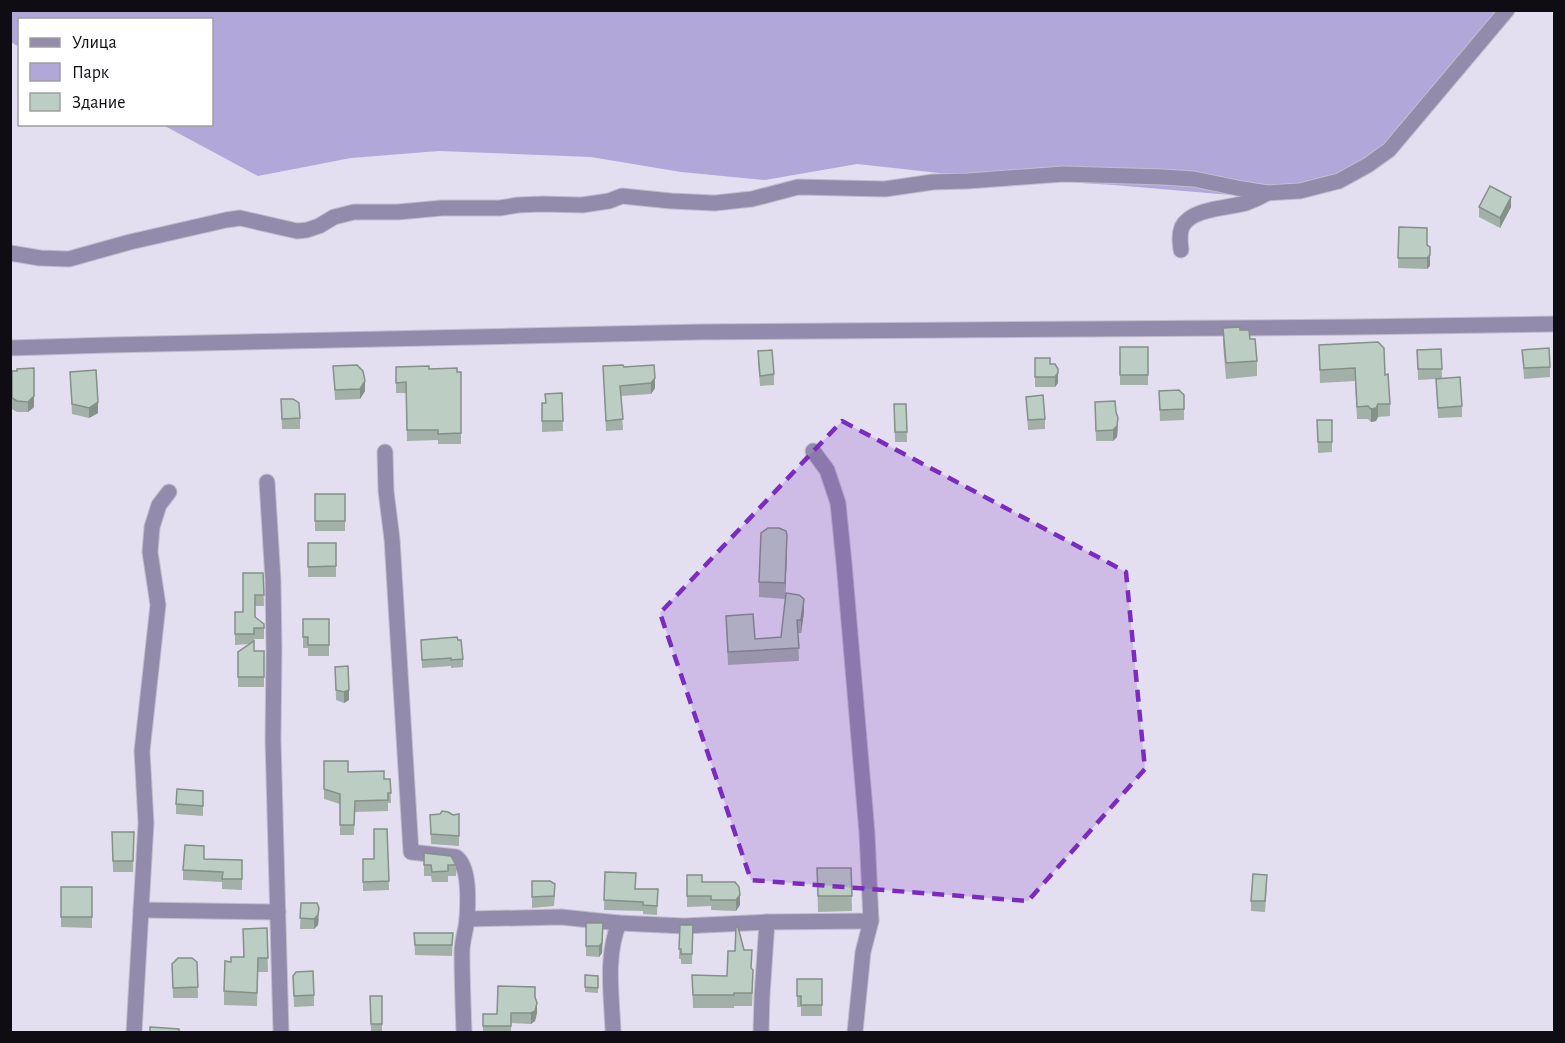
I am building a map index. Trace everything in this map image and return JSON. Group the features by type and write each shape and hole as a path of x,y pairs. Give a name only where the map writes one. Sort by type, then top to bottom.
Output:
{"street":[{"path":"10,253 40,258 69,259 130,242 240,218 297,231 307,230 334,217 354,212 500,208 543,204 582,205 609,201 622,195 715,203 752,200 798,187 885,189 933,182 1064,174 1194,179 1268,193 1300,191 1339,181 1389,150 1507,10"},
{"path":"1181,250 1180,239 1183,225 1191,218 1203,212 1244,204 1268,193"},
{"path":"10,348 688,332 1554,324"},
{"path":"813,451 827,470 838,503 867,832 871,921 863,952 855,1032"},
{"path":"385,452 386,491 393,539 411,852 456,856 464,866 467,919 462,949 464,1032"},
{"path":"267,482 273,580 273,740 281,1032"},
{"path":"134,1032 146,824 142,751 158,605 150,552 152,527 159,505 169,492"},
{"path":"141,910 278,912"},
{"path":"467,919 561,917 684,926 871,921"},
{"path":"762,1032 767,922"},
{"path":"613,1032 611,957 614,935 619,923"}],"highlighted area":[{"path":"842,421 1126,572 1145,769 1028,901 751,880 660,613"}],"green space":[{"path":"10,11 1512,11 1393,144 1349,173 1287,194 1231,195 967,176 857,164 765,180 681,172 591,157 439,151 351,158 258,176 165,126 213,126 213,18 18,18 18,46 11,42"}],"building":[{"path":"1490,186 1511,197 1500,218 1479,207"},
{"path":"1399,227 1427,228 1427,245 1430,247 1430,255 1427,258 1398,258"},
{"path":"1240,327 1240,330 1249,330 1250,339 1255,339 1257,361 1226,363 1223,328"},
{"path":"1378,342 1384,348 1385,375 1388,374 1390,404 1378,404 1376,408 1371,409 1368,406 1357,407 1355,368 1320,370 1319,345"},
{"path":"1120,347 1148,347 1148,375 1120,375"},
{"path":"1549,348 1550,367 1524,368 1522,350"},
{"path":"1441,349 1442,369 1418,369 1417,350"},
{"path":"772,350 774,374 760,376 758,351"},
{"path":"1035,358 1050,358 1050,364 1055,364 1058,369 1055,377 1035,377"},
{"path":"357,365 363,371 365,381 360,389 335,390 333,366"},
{"path":"623,365 624,367 654,365 655,378 651,383 620,386 623,419 606,421 603,366"},
{"path":"429,366 429,369 457,368 457,372 461,372 461,433 438,434 438,430 407,430 406,382 396,383 396,367"},
{"path":"34,368 34,396 28,402 12,398 12,371"},
{"path":"96,370 98,402 89,408 72,404 70,372"},
{"path":"1460,377 1462,406 1438,408 1436,379"},
{"path":"1179,390 1184,395 1184,409 1160,410 1159,391"},
{"path":"562,393 563,421 542,421 542,403 546,403 545,394"},
{"path":"1043,395 1045,419 1028,420 1026,397"},
{"path":"281,399 293,399 299,403 300,418 282,419"},
{"path":"1115,401 1117,426 1113,430 1096,431 1095,402"},
{"path":"894,404 906,404 907,432 895,432"},
{"path":"1317,420 1332,420 1332,442 1318,442"},
{"path":"315,494 345,494 345,521 315,521"},
{"path":"768,528 779,528 786,531 785,583 759,582 761,533"},
{"path":"308,543 336,543 336,566 308,567"},
{"path":"243,573 263,573 264,595 255,595 255,617 264,624 264,628 254,628 254,634 235,634 235,612 243,612"},
{"path":"786,593 799,595 804,599 801,620 797,620 799,648 728,652 726,616 753,614 755,639 781,637"},
{"path":"303,619 329,619 329,645 308,645 308,637 303,637"},
{"path":"457,637 461,640 463,659 422,660 421,640"},
{"path":"254,641 254,651 264,651 264,677 238,677 238,652"},
{"path":"348,666 349,690 344,692 336,690 335,667"},
{"path":"324,761 348,761 348,772 384,771 384,779 390,779 391,793 388,793 388,800 355,801 354,825 340,825 340,794 324,789"},
{"path":"177,789 203,791 203,806 176,804"},
{"path":"442,811 453,815 459,814 459,836 431,834 430,815 440,814"},
{"path":"374,829 387,829 389,881 363,882 363,859 374,859"},
{"path":"112,832 134,832 133,861 113,861"},
{"path":"185,845 204,846 204,859 242,860 242,879 222,879 223,872 183,870"},
{"path":"424,853 451,856 456,865 448,865 448,871 432,872 431,865 424,865"},
{"path":"817,868 851,868 852,896 818,896"},
{"path":"605,872 636,873 635,889 658,889 657,906 643,905 643,902 604,900"},
{"path":"1253,874 1267,875 1265,901 1251,901"},
{"path":"687,875 702,875 702,882 735,882 739,887 740,895 736,900 711,900 711,896 687,896"},
{"path":"532,881 550,881 555,884 554,896 532,897"},
{"path":"61,887 92,887 92,917 61,917"},
{"path":"301,903 317,903 318,915 314,919 300,918"},
{"path":"586,923 603,923 602,943 599,946 586,946"},
{"path":"680,925 693,925 692,954 681,954 681,949 679,949"},
{"path":"736,927 738,927 744,950 752,950 752,993 693,995 692,975 727,976 728,951 735,951"},
{"path":"267,928 268,958 258,958 257,993 224,991 225,961 231,962 231,957 244,957 243,929"},
{"path":"414,933 453,933 452,945 415,945"},
{"path":"178,958 192,958 197,962 198,987 173,988 172,964"},
{"path":"313,971 314,995 294,996 293,976 296,972"},
{"path":"585,975 598,976 598,988 585,987"},
{"path":"797,979 822,979 822,1005 801,1005 801,996 797,996"},
{"path":"498,986 535,987 537,1003 535,1011 511,1013 511,1026 483,1026 483,1014 497,1014"},
{"path":"370,996 382,996 382,1024 371,1024"},
{"path":"150,1027 179,1029 179,1032 150,1032"}]}
